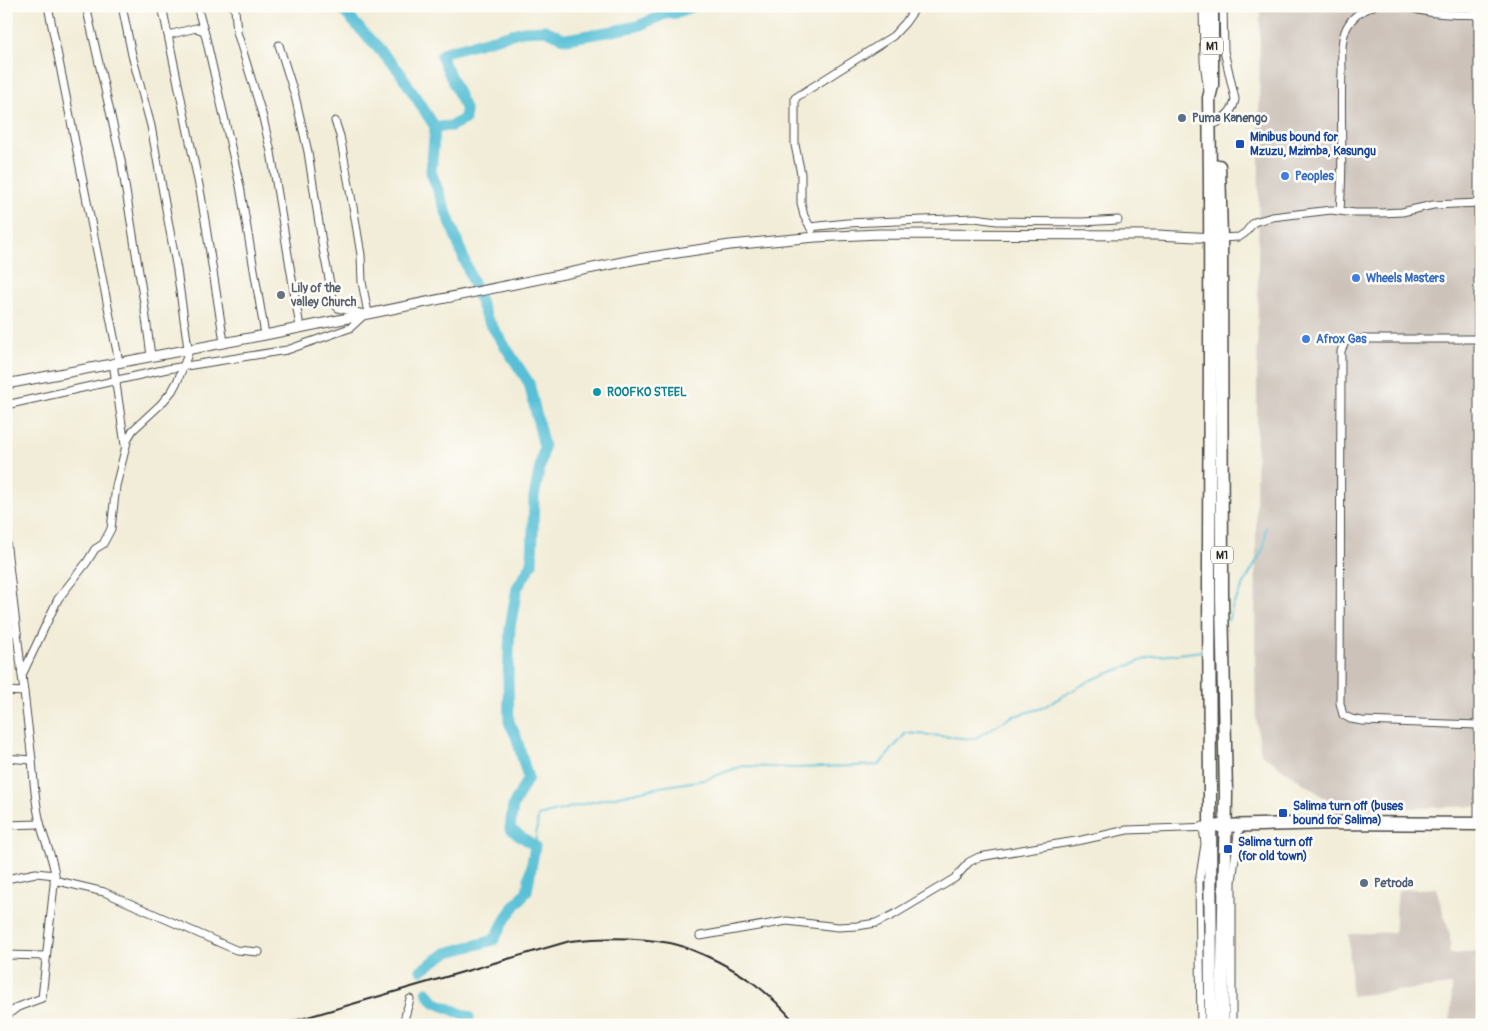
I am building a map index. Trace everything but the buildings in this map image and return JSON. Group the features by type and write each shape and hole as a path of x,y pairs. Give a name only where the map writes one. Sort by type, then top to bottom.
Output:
{"highway":[{"name":"M1","path":"1212,6 1211,92 1216,238 1221,544 1232,826 1222,1025"},
{"name":"M1","path":"1211,92 1216,96 1217,123 1209,577 1207,826 1211,1025"},
{"path":"1207,826 1335,823 1480,824"}],"main road":[{"path":"6,384 188,348 265,335 637,259 730,245 870,234 1157,235 1216,238"}],"street":[{"path":"48,6 116,363 115,381 125,447"},
{"path":"86,6 121,160 151,356"},
{"path":"22,674 58,599 95,549 103,544 109,536 116,486 125,447 132,430 161,404 172,391 188,354 178,274 151,126 132,55 122,6"},
{"path":"162,6 201,195 224,342"},
{"path":"197,6 240,186 265,335"},
{"path":"233,6 237,32 262,114 271,152 300,327"},
{"path":"816,237 804,216 801,203 801,174 795,145 796,98 893,36 905,23 916,6"},
{"path":"1203,6 1205,81 1211,92"},
{"path":"1217,123 1235,105 1224,50 1223,6"},
{"path":"1340,210 1343,179 1340,114 1343,45 1346,28 1356,14 1373,6"},
{"path":"1406,6 1439,14 1478,15"},
{"path":"1478,6 1480,28 1480,250 1477,339 1480,824"},
{"path":"168,35 196,28 204,31"},
{"path":"279,46 295,96 308,149 321,240 334,303 338,308 367,314"},
{"path":"335,122 340,136 355,218 367,314"},
{"path":"1216,238 1239,237 1254,222 1261,219 1340,210 1355,213 1402,212 1433,205 1479,203"},
{"path":"810,227 847,223 975,218 997,221 1082,222 1118,220"},
{"path":"6,405 182,367 287,350 350,328 367,314"},
{"path":"1477,339 1352,339 1344,342 1341,351 1340,703 1343,715 1357,720 1478,725"},
{"path":"6,540 35,792 40,824 51,856 54,877 42,998 18,1007 6,1016"},
{"path":"6,630 17,633"},
{"path":"6,690 24,692"},
{"path":"6,758 32,760"},
{"path":"6,824 40,824"},
{"path":"700,936 787,921 838,927 876,923 893,916 955,878 969,862 979,857 1082,840 1127,830 1207,826 1199,883 1200,1025"},
{"path":"1232,826 1232,1025"},
{"path":"6,880 36,873 54,877 104,892 236,950 259,952"},
{"path":"6,955 46,956"},
{"path":"400,1025 404,1020 410,999"}],"shaded area":[{"path":"1260,6 1482,6 1482,806 1351,810 1329,801 1261,754 1256,718 1255,661"},
{"path":"1436,888 1450,935 1450,954 1482,952 1482,1025 1450,1025 1452,985 1351,996 1349,934 1394,932 1398,890"}],"waterway":[{"path":"339,6 399,71 435,127 431,172 486,317 529,383 544,447 534,497 532,564 517,588 510,627 508,678 509,722 516,736 528,778 513,806 510,829 535,846 527,891 507,916 494,940 446,953 421,970"},
{"path":"435,127 451,126 465,119 465,108 441,56 445,52 523,31 545,30 566,39 607,32 638,26 665,14 677,13 694,6"},
{"path":"1228,621 1233,605 1264,547 1266,527"},
{"path":"535,846 538,816 660,787 704,780 742,766 796,768 879,765 906,733 974,739 1011,717 1042,708 1091,680 1151,657 1204,651"},
{"path":"427,992 434,1002 469,1017 469,1025"}],"railway":[{"path":"280,1025 570,941 620,938 674,944 716,961 754,984 776,1002 797,1025"}],"place":[{"name":"Puma Kanengo","path":"1182,118"},
{"name":"Minibus bound for Mzuzu, Mzimba, Kasungu","path":"1240,144"},
{"name":"Peoples","path":"1285,176"},
{"name":"Wheels Masters","path":"1356,278"},
{"name":"Lily of the valley Church","path":"281,295"},
{"name":"Afrox Gas","path":"1306,339"},
{"name":"ROOFKO STEEL","path":"597,392"},
{"name":"Salima turn off (buses bound for Salima)","path":"1283,813"},
{"name":"Salima turn off (for old town)","path":"1228,849"},
{"name":"Petroda","path":"1364,883"}]}
